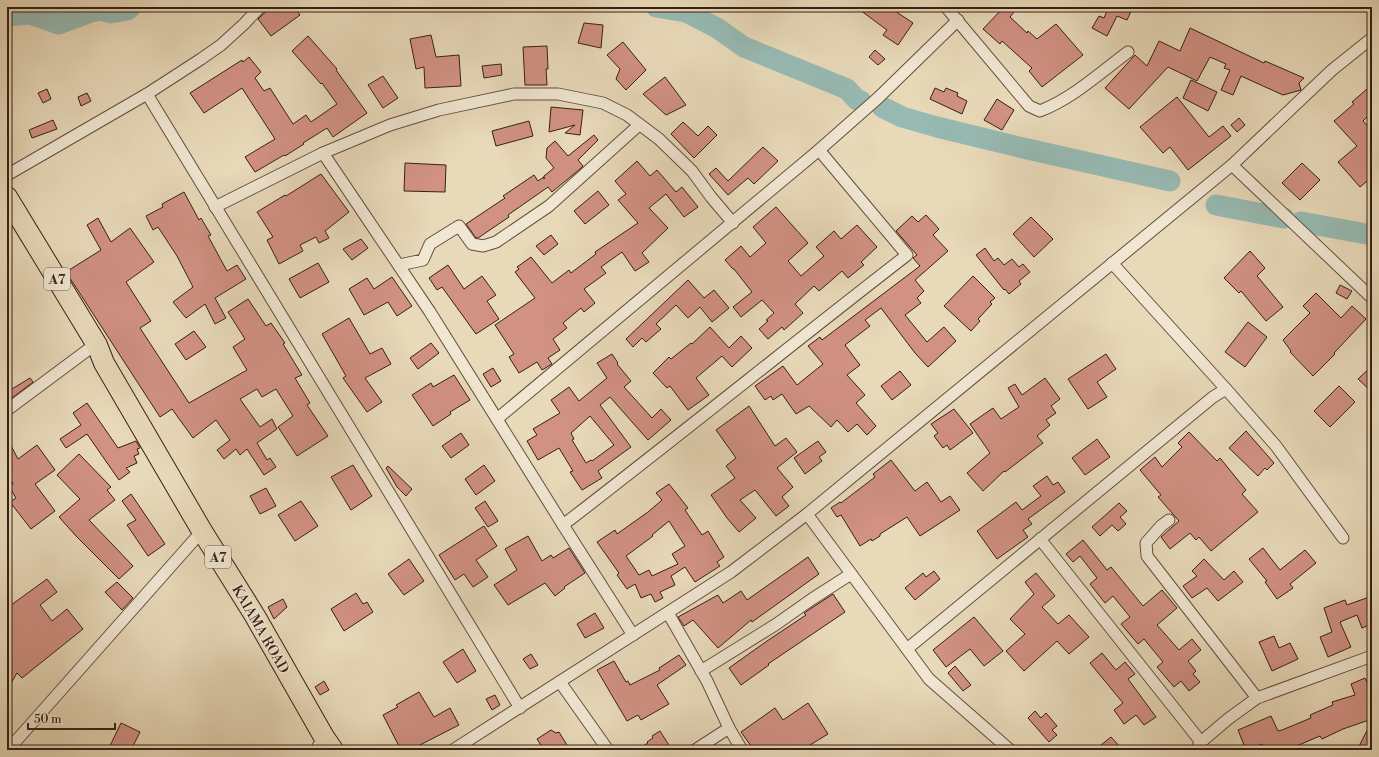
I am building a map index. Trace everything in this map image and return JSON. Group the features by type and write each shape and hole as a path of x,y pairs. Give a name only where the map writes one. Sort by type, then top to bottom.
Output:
{"highway":[{"name":"KAIAMA ROAD","path":"7,197 97,344 104,363 202,531 255,616 324,746"},
{"name":"KAIAMA ROAD","path":"7,215 89,349 104,363"}],"street":[{"path":"7,175 147,94 221,45 260,7"},
{"path":"946,7 1029,106 1040,111 1051,107 1076,92 1128,52"},
{"path":"497,419 819,150 878,98 958,20"},
{"path":"453,750 732,572 807,514 1232,165 1332,70 1372,38"},
{"path":"147,94 520,708"},
{"path":"215,207 323,153 390,125 439,110 514,94 558,94 603,103 627,115 659,139 692,172 710,198 733,223"},
{"path":"399,265 423,260 430,244 459,226 472,244 483,246 496,242 548,206 639,124"},
{"path":"563,525 664,448 907,255 819,150"},
{"path":"323,153 430,312 633,635"},
{"path":"1232,165 1372,298"},
{"path":"1112,263 1226,388 1276,446 1343,538"},
{"path":"7,410 89,349"},
{"path":"907,649 1213,397 1226,388"},
{"path":"807,514 929,679 1010,750"},
{"path":"1169,520 1161,526 1146,543 1146,556 1257,698"},
{"path":"8,750 202,531"},
{"path":"1040,539 1198,746 1228,719 1257,698 1372,656"},
{"path":"702,671 776,625 812,599 851,574"},
{"path":"668,613 702,671 729,728 742,750"},
{"path":"560,682 608,750"},
{"path":"694,750 729,728"}],"building":[{"path":"271,7 294,7 300,15 271,36 258,19"},
{"path":"856,7 889,7 913,23 898,45 883,35 887,30"},
{"path":"1004,7 1018,7 1010,17 1027,33 1028,31 1037,39 1056,24 1083,55 1042,87 1029,71 1032,68 1002,41 1000,44 983,29"},
{"path":"1099,7 1133,7 1127,20 1117,16 1107,36 1092,28 1099,16 1104,18 1107,11"},
{"path":"584,23 603,25 601,48 578,43"},
{"path":"1190,28 1264,63 1265,61 1304,78 1299,83 1301,90 1283,95 1241,76 1233,95 1221,90 1230,70 1224,68 1226,64 1210,57 1197,81 1168,67 1129,109 1105,88 1135,55 1147,66 1159,41 1180,51"},
{"path":"431,35 436,57 459,55 461,86 425,88 424,67 416,69 410,39"},
{"path":"308,36 337,69 336,70 367,113 333,137 327,128 285,156 284,155 255,172 245,157 275,139 242,88 204,113 190,93 249,57 261,72 255,78 264,91 270,88 293,124 306,115 311,122 337,104 322,83 321,84 292,51"},
{"path":"623,42 646,70 626,90 616,79 620,69 607,55"},
{"path":"547,46 547,85 525,85 523,47"},
{"path":"875,50 885,59 878,65 869,57"},
{"path":"501,64 502,75 484,78 482,66"},
{"path":"383,76 398,98 383,108 368,85"},
{"path":"665,77 686,105 666,115 643,94"},
{"path":"1191,80 1217,92 1208,111 1183,98"},
{"path":"935,88 944,92 946,88 958,93 957,96 967,101 962,114 930,99"},
{"path":"47,89 51,99 43,103 38,93"},
{"path":"1367,89 1372,95 1372,112 1363,121 1372,131 1372,177 1360,187 1338,162 1357,146 1334,121 1354,104 1352,102"},
{"path":"87,93 91,101 81,106 78,97"},
{"path":"1177,97 1209,137 1223,126 1231,136 1188,170 1170,147 1163,153 1140,127"},
{"path":"997,99 1014,110 1002,130 984,120"},
{"path":"551,107 583,110 580,135 565,133 575,125 549,132"},
{"path":"1239,118 1245,125 1237,132 1231,125"},
{"path":"53,120 57,129 32,138 29,130"},
{"path":"529,121 533,136 496,146 492,131"},
{"path":"683,122 698,136 708,126 717,135 694,158 671,134"},
{"path":"594,135 598,140 578,160 583,166 552,192 548,187 508,215 509,217 476,238 466,224 505,198 503,196 534,175 538,181 554,168 546,158 547,148 555,141 568,156"},
{"path":"763,147 778,161 754,184 748,178 728,195 709,174 716,168 728,181"},
{"path":"637,161 650,176 657,170 676,192 682,187 698,207 684,217 666,194 649,208 668,228 642,253 649,262 635,271 622,252 601,267 606,273 584,289 595,303 584,312 581,308 563,323 567,328 553,339 560,350 548,358 552,364 542,370 537,362 519,373 509,357 514,354 495,325 535,298 515,272 519,269 517,267 531,257 552,283 569,270 571,273 596,254 595,252 638,223 618,200 626,194 615,181"},
{"path":"405,163 446,165 445,192 404,191"},
{"path":"1302,163 1320,180 1300,200 1282,183"},
{"path":"321,174 349,212 325,231 329,238 319,243 316,237 300,245 303,251 279,264 267,240 273,237 257,212"},
{"path":"598,191 609,205 585,224 574,211"},
{"path":"184,192 199,220 201,218 211,235 208,236 227,271 237,265 246,279 215,298 226,318 215,324 205,304 186,318 173,302 193,287 177,256 158,227 153,230 146,216 163,207 162,204"},
{"path":"776,207 808,243 788,261 801,276 824,256 816,247 834,231 841,239 857,225 877,247 861,262 864,265 848,278 842,271 819,291 814,286 795,304 803,313 784,330 782,327 768,339 759,329 774,313 762,300 741,317 733,307 752,292 725,260 741,246 750,257 766,243 753,227"},
{"path":"926,215 939,229 933,235 948,251 915,280 924,291 917,298 921,303 905,315 927,342 944,327 956,341 928,367 915,353 881,308 865,320 870,326 845,345 860,365 847,375 865,395 856,403 876,426 867,435 857,424 848,432 837,420 831,427 809,406 796,414 782,394 773,400 771,396 765,400 755,386 783,366 797,385 823,364 808,346 820,337 822,340 920,266 913,258 917,255 896,231 912,216 918,222"},
{"path":"1031,217 1053,239 1034,257 1013,234"},
{"path":"98,218 111,242 130,228 154,262 126,282 151,321 140,328 189,403 247,370 233,347 245,339 228,312 248,299 266,326 271,323 285,343 283,344 302,375 295,378 310,403 307,405 328,436 297,456 278,427 293,416 276,389 262,397 257,389 240,399 260,427 272,419 277,429 257,443 267,460 270,458 276,467 264,475 247,449 240,455 236,449 224,459 217,450 230,440 216,420 193,438 172,409 160,417 66,272 101,250 87,225"},
{"path":"551,235 558,244 544,255 536,246"},
{"path":"361,239 368,248 352,260 343,249"},
{"path":"985,248 994,261 998,258 1004,265 1012,259 1019,267 1023,264 1030,272 1019,281 1021,284 1009,294 1005,289 1004,290 976,255"},
{"path":"1250,251 1265,268 1257,276 1283,307 1266,321 1241,291 1239,293 1224,278"},
{"path":"318,263 329,282 300,298 289,279"},
{"path":"448,265 464,289 482,276 496,295 487,301 499,319 476,334 442,287 437,290 429,278"},
{"path":"973,276 995,298 990,302 992,304 978,319 980,321 971,331 944,306"},
{"path":"392,277 412,306 397,316 388,302 364,315 349,289 367,278 374,289"},
{"path":"688,280 704,298 714,290 729,308 712,322 700,307 688,318 676,305 656,324 661,329 646,342 642,338 633,347 626,339"},
{"path":"1340,285 1352,291 1347,299 1336,293"},
{"path":"1316,293 1341,318 1352,306 1366,319 1313,376 1290,352 1291,351 1283,340 1310,313 1303,306"},
{"path":"349,318 370,354 382,348 391,364 365,378 382,402 367,412 343,378 346,376 322,334"},
{"path":"1248,322 1267,337 1245,367 1225,352"},
{"path":"710,327 729,348 741,336 752,348 732,367 722,356 696,378 709,395 688,410 670,386 667,388 653,373 669,357 671,359 691,343 692,344"},
{"path":"194,331 206,347 186,360 175,344"},
{"path":"431,343 439,353 418,369 410,358"},
{"path":"612,354 618,363 617,364 631,381 624,387 652,418 661,409 671,420 648,440 610,397 600,405 631,447 598,471 602,478 582,490 570,472 573,471 559,448 538,460 527,441 537,435 533,429 560,413 551,400 569,387 579,401 607,378 597,363","holes":["590,416 614,445 592,461 591,460 586,463 572,440 574,439 571,433"]},
{"path":"1106,354 1116,369 1097,382 1107,397 1088,409 1068,379"},
{"path":"1372,366 1372,392 1358,379"},
{"path":"493,368 501,381 491,387 483,374"},
{"path":"900,371 911,385 892,400 881,386"},
{"path":"454,375 470,400 450,412 451,414 433,426 412,395 431,383 433,387"},
{"path":"30,378 33,382 12,398 7,392"},
{"path":"1045,378 1060,399 1051,406 1056,413 1046,420 1050,425 1037,436 1043,443 1005,472 1004,471 983,491 967,473 990,453 970,424 993,408 1001,419 1019,407 1008,388 1015,384 1022,395"},
{"path":"1339,386 1355,402 1330,427 1314,411"},
{"path":"87,403 118,448 136,441 140,448 137,449 139,454 134,456 137,463 126,468 130,472 119,480 87,434 66,448 60,439 81,425 73,413"},
{"path":"749,406 775,446 786,438 797,452 777,468 793,487 782,497 789,506 776,516 755,490 740,500 756,518 739,532 711,495 735,478 726,466 736,458 716,430"},
{"path":"954,409 973,433 950,450 947,445 943,448 934,436 938,433 931,424"},
{"path":"1246,431 1274,463 1267,470 1265,468 1258,476 1229,448"},
{"path":"1189,432 1217,461 1220,458 1246,490 1242,494 1258,512 1211,551 1199,537 1196,540 1190,533 1170,549 1161,537 1179,521 1158,497 1161,495 1140,470 1155,457 1162,467 1182,447 1178,443"},
{"path":"461,433 469,445 451,458 442,446"},
{"path":"7,438 18,459 37,445 55,470 35,484 55,511 31,529 10,502 16,498 9,486 13,484 7,472"},
{"path":"1097,439 1110,457 1085,475 1072,458"},
{"path":"818,441 826,452 819,457 822,461 805,474 794,458"},
{"path":"79,454 111,487 107,490 115,500 89,520 133,566 119,579 59,517 80,499 57,475"},
{"path":"891,460 915,491 927,482 941,502 950,496 960,510 920,536 907,517 880,534 880,536 872,541 871,539 860,546 841,515 837,517 831,508 840,502 841,503 875,477 873,474"},
{"path":"353,465 372,496 351,510 331,477"},
{"path":"484,465 495,481 476,495 465,479"},
{"path":"388,466 412,489 406,496 397,487 386,468"},
{"path":"1047,476 1053,485 1058,482 1065,492 1028,519 1032,524 1023,530 1028,537 997,559 977,531 1016,502 1022,510 1041,496 1033,486"},
{"path":"669,484 688,508 685,510 702,535 708,531 724,557 717,562 720,566 695,582 685,567 671,576 675,585 660,592 663,598 655,602 651,594 641,598 635,584 627,589 617,575 619,573 597,542 615,530 617,534 648,512 662,500 656,493","holes":["669,521 685,546 672,554 678,564 652,576 649,570 639,575 626,556 653,536 652,535"]},
{"path":"266,488 276,506 260,514 250,496"},
{"path":"131,494 165,544 148,556 127,525 136,520 122,501"},
{"path":"301,501 318,526 295,541 278,515"},
{"path":"485,501 498,521 488,527 475,508"},
{"path":"1119,503 1127,511 1120,517 1126,524 1118,531 1112,525 1100,536 1092,527"},
{"path":"484,526 497,546 476,560 488,577 473,587 464,574 455,580 439,555"},
{"path":"528,536 542,561 551,555 553,558 569,548 585,573 564,587 565,588 555,596 545,583 508,605 494,585 517,570 505,549"},
{"path":"1083,540 1107,570 1111,567 1143,606 1162,590 1177,608 1157,625 1179,650 1192,639 1201,650 1188,661 1196,671 1193,674 1200,682 1189,691 1181,681 1174,687 1157,667 1163,662 1144,639 1138,644 1121,624 1130,617 1113,596 1105,603 1090,584 1097,578 1080,556 1073,562 1066,554"},
{"path":"1263,548 1280,570 1305,550 1316,563 1290,584 1293,588 1277,599 1265,582 1267,581 1249,559"},
{"path":"808,557 819,574 752,622 751,620 718,648 693,620 684,626 678,617 718,595 723,603 741,591 747,600"},
{"path":"409,559 424,581 404,595 388,574"},
{"path":"1204,559 1224,580 1234,571 1243,582 1218,601 1207,588 1192,598 1183,586 1197,576 1192,571"},
{"path":"934,571 940,579 915,600 905,588 923,573 926,577"},
{"path":"1036,573 1055,596 1042,607 1058,624 1069,615 1089,637 1069,654 1057,641 1024,671 1006,651 1025,634 1010,619 1034,594 1025,582"},
{"path":"47,579 57,592 40,605 52,621 67,609 83,629 22,678 17,673 7,690 7,608"},
{"path":"117,582 133,598 122,610 105,592"},
{"path":"356,593 363,604 367,602 373,612 344,631 331,609"},
{"path":"833,594 845,612 768,664 769,665 741,685 729,668 806,615 804,613"},
{"path":"1372,596 1372,624 1362,628 1357,615 1340,622 1351,647 1328,657 1320,637 1332,632 1324,608 1345,600 1347,605"},
{"path":"283,599 287,607 274,619 268,607"},
{"path":"595,613 604,628 585,638 577,624"},
{"path":"974,617 1003,651 984,666 970,649 946,667 933,650"},
{"path":"1274,636 1279,648 1290,643 1298,659 1272,671 1259,642"},
{"path":"463,649 476,671 457,683 443,662"},
{"path":"1102,653 1116,670 1125,662 1135,674 1128,679 1156,717 1144,725 1136,715 1124,724 1114,710 1123,703 1090,663"},
{"path":"531,654 538,665 530,669 523,659"},
{"path":"679,655 686,665 657,685 669,704 641,720 638,715 627,721 597,670 614,661 626,682 628,681 630,685 660,670 659,668"},
{"path":"955,666 971,685 963,691 948,673"},
{"path":"1365,678 1372,694 1372,719 1343,729 1322,739 1320,736 1287,750 1265,750 1262,744 1246,750 1238,730 1271,716 1278,731 1282,730 1311,718 1310,715 1333,705 1332,702 1355,695 1351,684"},
{"path":"324,681 329,690 320,695 315,687"},
{"path":"419,692 434,717 450,708 459,725 416,747 418,750 401,750 383,715 398,707 396,705"},
{"path":"495,695 500,705 492,710 486,699"},
{"path":"808,703 828,734 802,750 754,750 741,732 775,708 783,720"},
{"path":"1035,711 1041,718 1046,713 1057,726 1052,730 1057,735 1049,742 1028,718"},
{"path":"1372,721 1372,750 1357,750"},
{"path":"121,723 140,732 131,750 108,750"},
{"path":"551,730 556,733 559,732 570,750 544,750 537,739"},
{"path":"660,731 672,750 636,750 648,743 647,742 653,738 652,736"},
{"path":"1111,737 1123,750 1095,750"}],"waterway":[{"path":"7,16 30,14 59,24 91,12 101,10 111,13 127,10 131,7"},
{"path":"656,7 686,12 717,28 744,47 847,89 857,100 861,101"},
{"path":"882,107 902,117 937,127 1170,181"},
{"path":"1216,205 1284,218"},
{"path":"1301,222 1372,235"}]}
